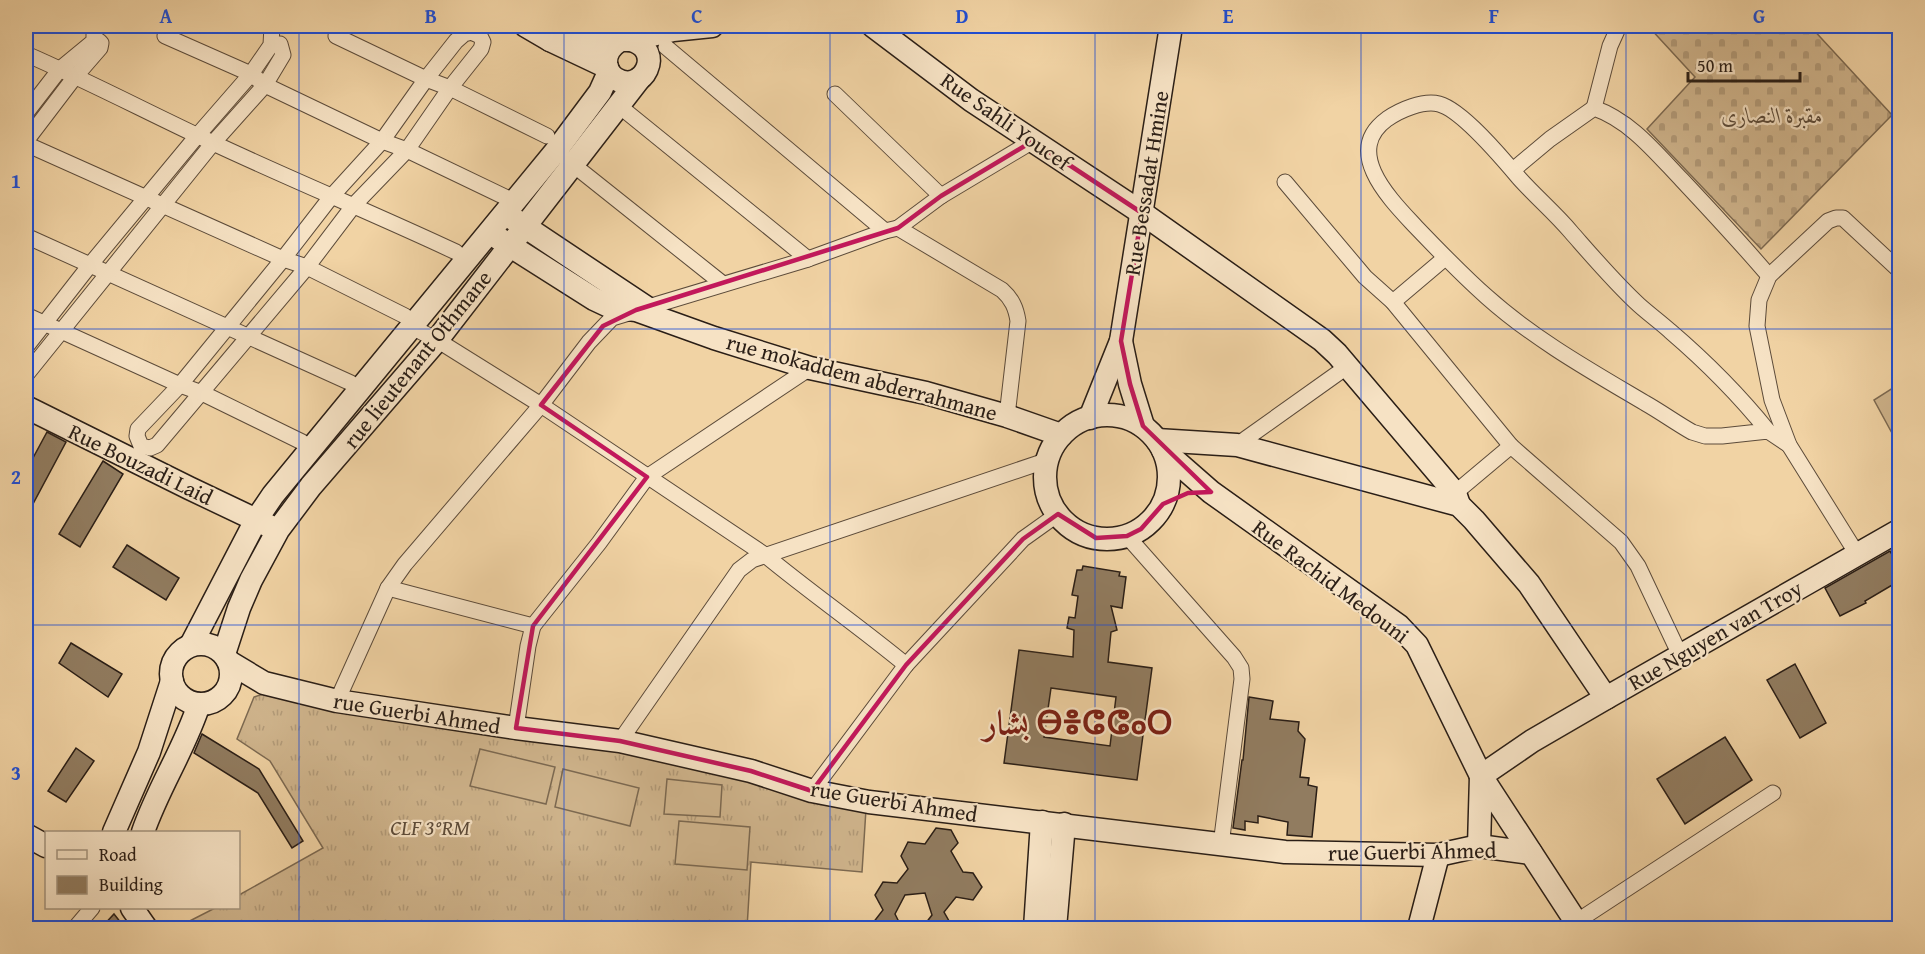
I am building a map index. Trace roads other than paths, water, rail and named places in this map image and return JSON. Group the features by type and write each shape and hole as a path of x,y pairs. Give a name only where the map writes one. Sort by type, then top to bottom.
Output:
{"main road":[{"path":"526,26 608,69"},
{"path":"703,26 657,51 645,73 639,79 622,82 614,78 608,69 606,59 608,51 625,40 703,26"},
{"name":"Rue Sahli Youcef","path":"873,26 971,100 1142,213 1322,340 1348,366 1529,584 1606,698"},
{"name":"Rue Bessadat Hmine","path":"1090,418 1121,341 1171,26"},
{"path":"550,40 625,40 639,42 645,48 657,51"},
{"name":"rue lieutenant Othmane","path":"191,645 256,520 273,495 408,322 489,233 506,206 559,150 600,92 608,69"},
{"name":"rue lieutenant Othmane","path":"226,658 239,608 278,530 311,486 437,340 524,226 559,150 618,105 639,79"},
{"name":"rue mokaddem abderrahmane","path":"506,206 524,226 648,312"},
{"name":"rue mokaddem abderrahmane","path":"489,233 594,299 611,307 648,312 810,368 926,393 1007,416 1061,435"},
{"name":"Rue Bessadat Hmine","path":"1121,341 1130,384 1154,438"},
{"name":"Rue Bouzadi Laid","path":"26,407 278,530"},
{"path":"1103,415 1126,418 1154,438 1168,468 1168,486 1163,504 1154,518 1142,529 1127,536 1112,539 1096,538 1075,529 1058,514 1050,500 1046,485 1051,451 1061,435 1080,421 1090,418 1103,415"},
{"path":"1154,438 1237,445 1457,499"},
{"name":"Rue Rachid Medouni","path":"1154,438 1210,492 1410,636 1417,645 1481,776 1578,925"},
{"path":"1163,504 1188,493 1210,492"},
{"name":"Rue Nguyen van Troy","path":"1481,776 1532,741 1899,530"},
{"path":"226,658 231,672 230,682 225,692 216,700 199,704 192,703 179,695 172,681 171,672 177,656 191,645 205,644 218,649 226,658 264,683"},
{"path":"114,831 148,752 172,681"},
{"path":"225,692 264,683"},
{"name":"rue Guerbi Ahmed","path":"264,683 337,701 620,741 751,771 812,791 868,802 1285,852 1438,855 1479,846 1531,853"},
{"path":"143,831 199,704"},
{"path":"1479,846 1481,776"},
{"path":"1035,928 1053,823"},
{"path":"1053,823 1055,928"},
{"path":"26,835 45,845"},
{"path":"1419,928 1438,855"},
{"path":"133,909 146,928"}],"street":[{"path":"26,347 197,135 251,74 271,45 272,26"},
{"path":"1513,170 1550,139 1594,108 1610,46 1619,26"},
{"path":"26,113 60,69 94,33 101,45 100,48 74,78 26,143 147,199 283,259 307,267 408,322 541,405 765,555 906,665"},
{"path":"477,33 483,42 481,49 450,88 407,150 354,205 307,267 202,393 157,445 150,448 141,446 137,436 138,429 180,385 331,197 382,141 456,41 464,34 477,33"},
{"path":"165,36 251,74 265,85 382,141 407,150 506,206"},
{"path":"336,36 450,88 559,150 723,284"},
{"path":"26,375 213,143 265,85 283,55 280,44 271,45"},
{"path":"657,51 891,229 1002,290 1011,298 1018,321 1007,416"},
{"path":"26,54 213,143 456,252"},
{"path":"836,94 941,196"},
{"path":"1768,431 1722,436 1706,436 1692,432 1592,372 1489,299 1445,258 1389,198 1374,176 1368,154 1378,125 1399,112 1417,105 1435,103 1449,108 1499,154 1638,304 1671,331 1755,415 1768,431 1789,445"},
{"path":"618,105 808,259"},
{"path":"1594,108 1613,116 1633,130 1729,229 1769,276"},
{"path":"337,701 388,588 405,564 612,318 648,312 723,284 808,259 891,229 1033,141"},
{"path":"1285,182 1365,277 1393,302 1511,446 1621,542 1638,566 1680,655"},
{"path":"1857,554 1789,445 1772,400 1757,326 1759,300 1769,276 1828,221 1836,218 1843,218 1899,271"},
{"path":"26,236 351,383"},
{"path":"1393,302 1445,258"},
{"path":"26,315 202,393 302,442"},
{"path":"1237,445 1348,366"},
{"path":"516,728 533,626 599,543 647,477 810,368"},
{"path":"1457,499 1511,446"},
{"path":"620,741 739,570 752,560 1048,460"},
{"path":"812,791 906,665 1023,539 1058,514"},
{"path":"1127,536 1234,657 1240,668 1242,679 1221,845"},
{"path":"388,588 533,626"},
{"path":"1578,925 1773,793"},
{"path":"75,928 91,909"}],"district":[{"name":"بشار ⴱⴻⵛⵛⴰⵔ","path":"1078,722"}],"park label":[{"name":"مقبرة النصارى","path":"1772,115"},
{"name":"CLF 3°RM","path":"430,827"}]}
